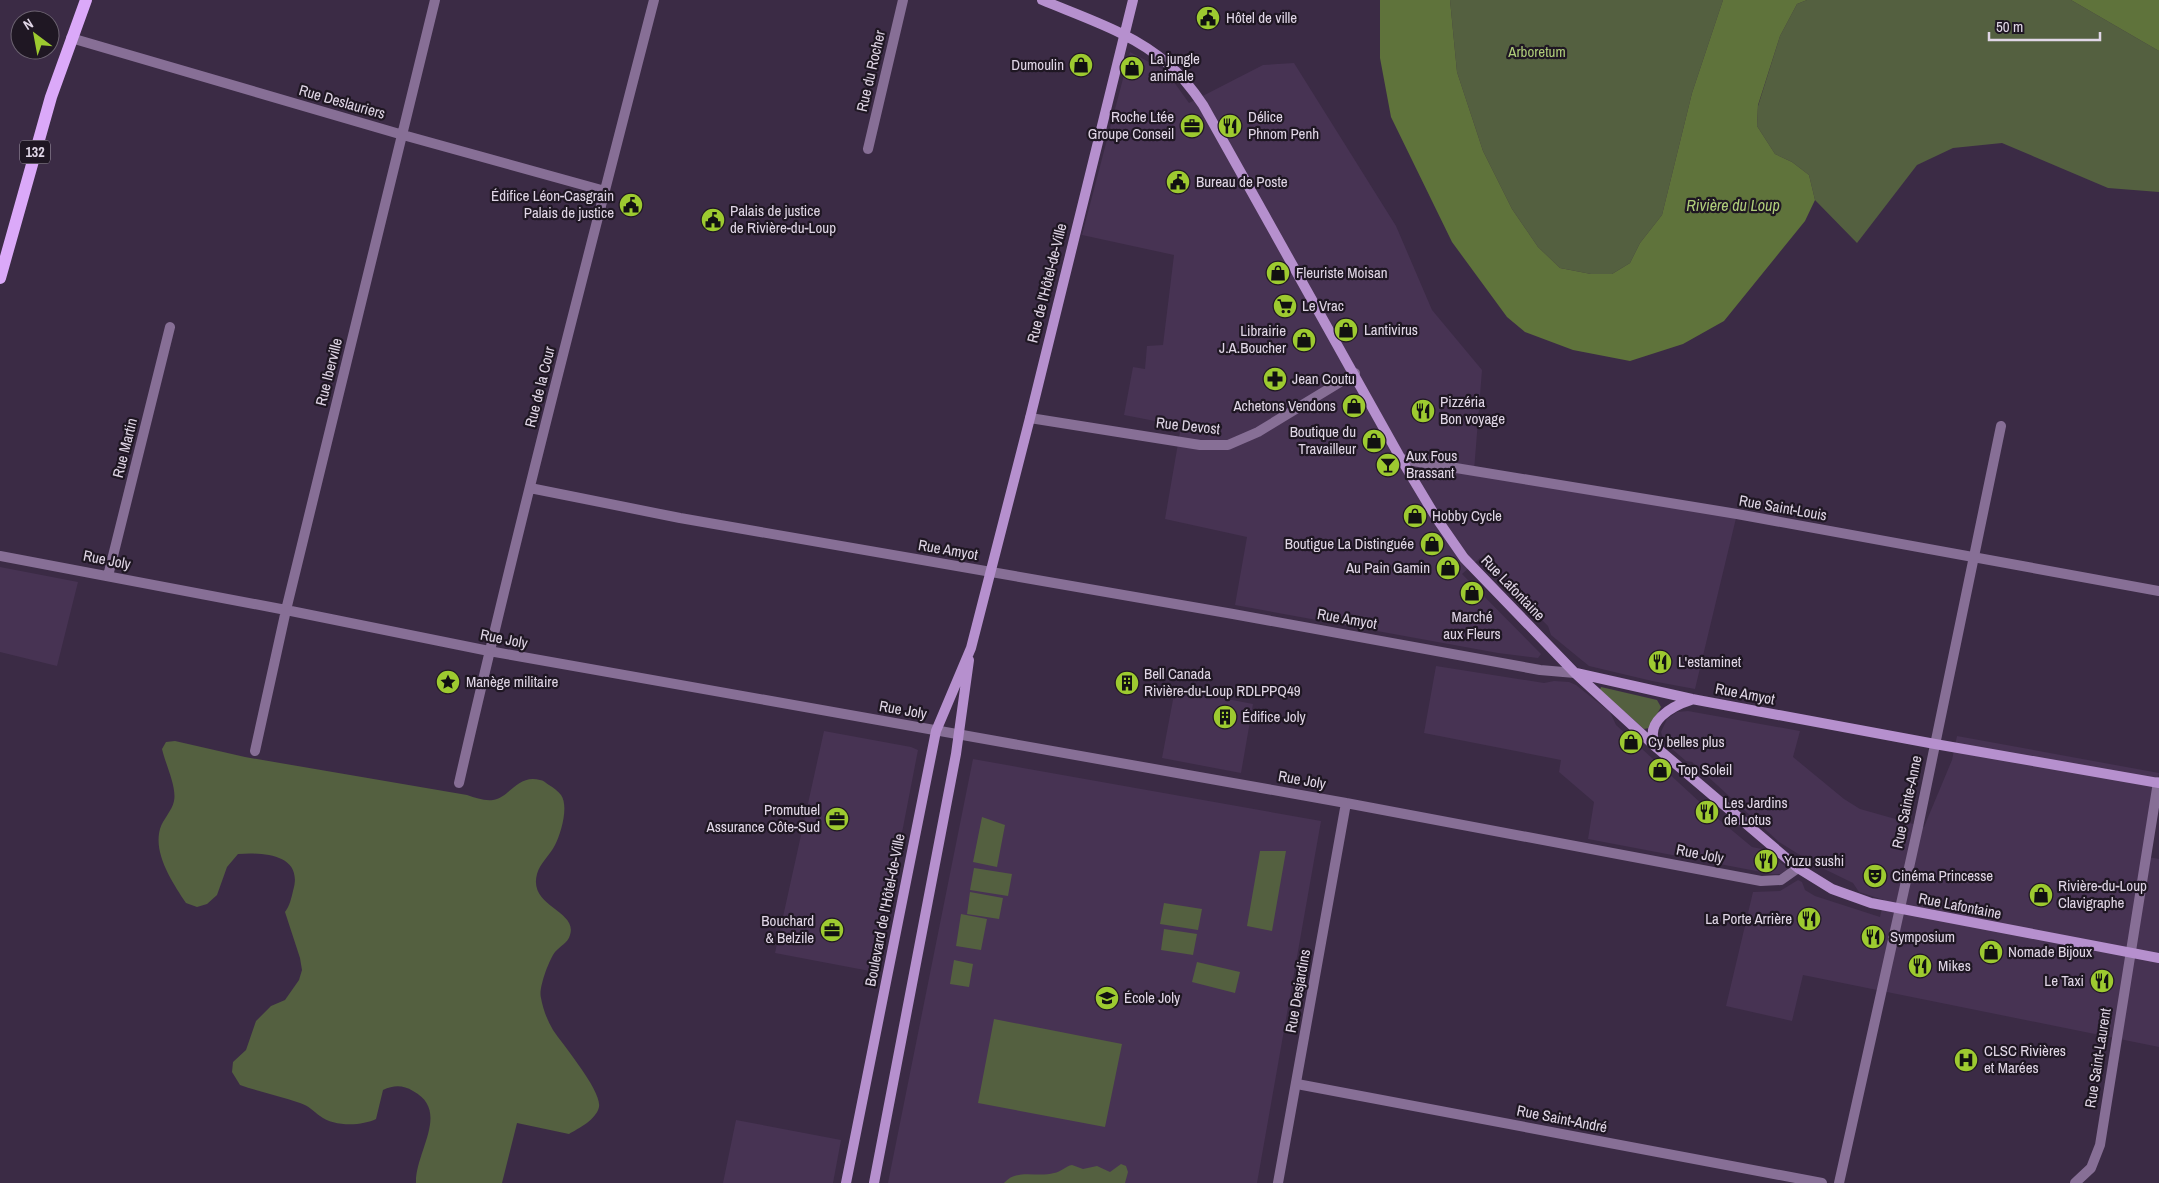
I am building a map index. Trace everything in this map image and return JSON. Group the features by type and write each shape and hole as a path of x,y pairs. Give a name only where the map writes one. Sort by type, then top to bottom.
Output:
{"main road":[{"name":"132","path":"1,270 51,97 86,0"},
{"name":"Rue Lafontaine","path":"1042,0 1145,46 1168,64 1188,84 1203,105 1402,459 1437,519 1464,558 1575,673 1657,748 1798,868 1842,894 1900,910 2159,958"},
{"name":"Rue de l'Hôtel-de-Ville","path":"991,573 1133,0"},
{"name":"Boulevard de l'Hôtel-de-Ville","path":"846,1183 936,731 970,648 991,573"},
{"name":"Boulevard de l'Hôtel-de-Ville","path":"874,1183 959,735 970,648"},
{"name":"Rue Amyot","path":"1575,673 1692,699 1935,744 2158,782"},
{"path":"1657,748 1653,738 1655,726 1659,718 1670,708 1692,699"}],"street":[{"name":"Rue Iberville","path":"255,751 286,610 435,0"},
{"name":"Rue de la Cour","path":"459,783 489,651 654,0"},
{"name":"Rue du Rocher","path":"868,149 902,0"},
{"name":"Rue Deslauriers","path":"71,38 403,135 605,191"},
{"name":"Rue Martin","path":"108,576 170,327"},
{"name":"Rue Devost","path":"1030,418 1200,445 1228,445 1258,432 1355,373"},
{"name":"Rue Sainte-Anne","path":"1839,1183 1900,910 2001,426"},
{"name":"Rue Saint-Louis","path":"1402,459 1746,516 2159,591"},
{"name":"Rue Amyot","path":"530,488 680,518 1246,616 1540,670 1575,673"},
{"name":"Rue Joly","path":"0,556 286,610 489,651 1346,803 1762,881 1777,881 1786,878 1798,868"},
{"name":"Rue Saint-Laurent","path":"2075,1183 2092,1168 2100,1144 2158,782"},
{"name":"Rue Desjardins","path":"1278,1183 1346,803"},
{"name":"Rue Saint-André","path":"1297,1084 1822,1183"}],"shaded area":[{"path":"1130,52 1166,71 1189,103 1263,65 1294,63 1396,226 1432,310 1482,370 1474,471 1737,514 1695,689 1589,666 1551,635 1548,626 1480,558 1462,574 1541,654 1538,658 1498,653 1235,605 1247,537 1165,519 1181,426 1124,415 1133,367 1145,369 1147,346 1163,345 1174,255 1082,235"},
{"path":"0,567 78,582 57,666 0,652"},
{"path":"1436,666 1544,683 1554,681 1569,682 1576,685 1610,712 1616,725 1716,817 1752,847 1762,849 1789,869 1780,874 1772,874 1588,839 1594,802 1559,772 1561,760 1424,733"},
{"path":"1175,689 1253,704 1241,773 1162,758"},
{"path":"1688,711 1800,731 1793,757 1844,799 1860,809 1924,827 1952,760 1957,736 2159,773 2143,856 2159,859 2159,1047 1803,975 1792,1021 1726,1006 1753,892 1780,891 1798,880 1802,882 1805,890 1815,896 1880,917 1884,900 1859,892 1853,883 1816,865 1779,842 1692,762 1686,761 1664,742 1661,732 1667,719 1677,712"},
{"path":"824,731 911,747 918,750 875,972 775,953"},
{"name":"École Joly","path":"973,759 1321,821 1257,1183 888,1183"},
{"path":"736,1120 841,1140 833,1183 723,1183"}],"green space":[{"name":"Arboretum","path":"1450,0 1723,0 1692,93 1662,215 1640,243 1630,263 1612,274 1591,274 1560,268 1538,247 1512,209 1483,151 1457,72"},
{"path":"1807,0 2071,0 2159,51 2159,192 2108,188 2002,143 1953,148 1917,165 1857,243 1815,200 1809,175 1792,162 1775,154 1757,126 1758,106 1780,36 1797,4"},
{"path":"1601,687 1657,700 1661,707 1649,728 1644,729 1600,690"},
{"path":"175,741 245,757 467,795 483,800 499,798 520,783 532,779 542,780 557,791 561,795 564,806 562,827 555,845 538,870 536,885 539,894 561,913 571,927 568,940 557,950 547,968 540,994 551,1026 594,1090 599,1107 594,1116 587,1123 569,1134 517,1123 502,1183 416,1183 417,1171 430,1121 429,1109 424,1099 413,1091 398,1086 383,1090 376,1119 356,1124 340,1124 326,1120 300,1103 240,1085 232,1072 233,1062 246,1050 256,1021 271,1006 285,1000 299,980 302,970 285,912 291,899 295,879 293,870 288,863 280,858 260,854 238,854 227,867 217,895 207,904 197,907 186,903 175,887 159,848 160,829 174,801 174,789 162,749 166,742"},
{"path":"982,817 1005,825 997,867 973,862"},
{"path":"1260,851 1286,851 1272,931 1247,926"},
{"path":"974,868 1012,874 1008,896 970,890"},
{"path":"970,892 1003,898 999,919 967,914"},
{"path":"1164,903 1202,909 1198,930 1160,924"},
{"path":"961,914 987,919 981,950 956,946"},
{"path":"1164,929 1197,934 1193,955 1161,950"},
{"path":"954,960 973,964 969,987 950,984"},
{"path":"1197,962 1240,972 1235,993 1192,982"},
{"path":"994,1019 1122,1044 1105,1127 978,1103"},
{"path":"1121,1164 1126,1166 1128,1172 1125,1183 1004,1183 1009,1178 1015,1176 1048,1174 1072,1165 1083,1169 1097,1166 1110,1172"}],"water":[{"name":"Rivière du Loup","path":"1380,0 1450,0 1457,72 1483,151 1512,209 1538,247 1560,268 1591,274 1612,274 1630,263 1640,243 1662,215 1692,93 1723,0 1807,0 1797,4 1780,36 1758,105 1757,126 1775,154 1792,162 1809,175 1815,200 1805,221 1724,321 1683,344 1630,361 1573,350 1525,332 1507,317 1452,242 1391,117 1380,58"},
{"path":"2071,0 2159,0 2159,51"}],"place":[{"name":"Hôtel de ville","path":"1208,18"},
{"name":"Dumoulin","path":"1081,65"},
{"name":"La jungle animale","path":"1132,68"},
{"name":"Roche Ltée Groupe Conseil","path":"1192,126"},
{"name":"Délice Phnom Penh","path":"1230,126"},
{"name":"Bureau de Poste","path":"1178,182"},
{"name":"Édifice Léon-Casgrain Palais de justice","path":"631,205"},
{"name":"Palais de justice de Rivière-du-Loup","path":"713,220"},
{"name":"Fleuriste Moisan","path":"1278,273"},
{"name":"Le Vrac","path":"1285,306"},
{"name":"Lantivirus","path":"1346,330"},
{"name":"Librairie J.A.Boucher","path":"1304,340"},
{"name":"Jean Coutu","path":"1275,379"},
{"name":"Achetons Vendons","path":"1354,406"},
{"name":"Pizzéria Bon voyage","path":"1423,411"},
{"name":"Boutique du Travailleur","path":"1374,441"},
{"name":"Aux Fous Brassant","path":"1388,465"},
{"name":"Hobby Cycle","path":"1415,516"},
{"name":"Boutigue La Distinguée","path":"1432,544"},
{"name":"Au Pain Gamin","path":"1448,568"},
{"name":"Marché aux Fleurs","path":"1472,593"},
{"name":"L'estaminet","path":"1660,662"},
{"name":"Manège militaire","path":"448,682"},
{"name":"Bell Canada Rivière-du-Loup RDLPPQ49","path":"1127,683"},
{"name":"Édifice Joly","path":"1225,717"},
{"name":"Cy belles plus","path":"1631,742"},
{"name":"Top Soleil","path":"1660,770"},
{"name":"Les Jardins de Lotus","path":"1707,812"},
{"name":"Promutuel Assurance Côte-Sud","path":"837,819"},
{"name":"Yuzu sushi","path":"1766,861"},
{"name":"Cinéma Princesse","path":"1875,876"},
{"name":"Rivière-du-Loup Clavigraphe","path":"2041,895"},
{"name":"La Porte Arrière","path":"1809,919"},
{"name":"Bouchard & Belzile","path":"832,930"},
{"name":"Symposium","path":"1873,937"},
{"name":"Nomade Bijoux","path":"1991,952"},
{"name":"Mikes","path":"1920,966"},
{"name":"Le Taxi","path":"2102,981"},
{"name":"École Joly","path":"1107,998"},
{"name":"CLSC Rivières et Marées","path":"1966,1060"}]}
